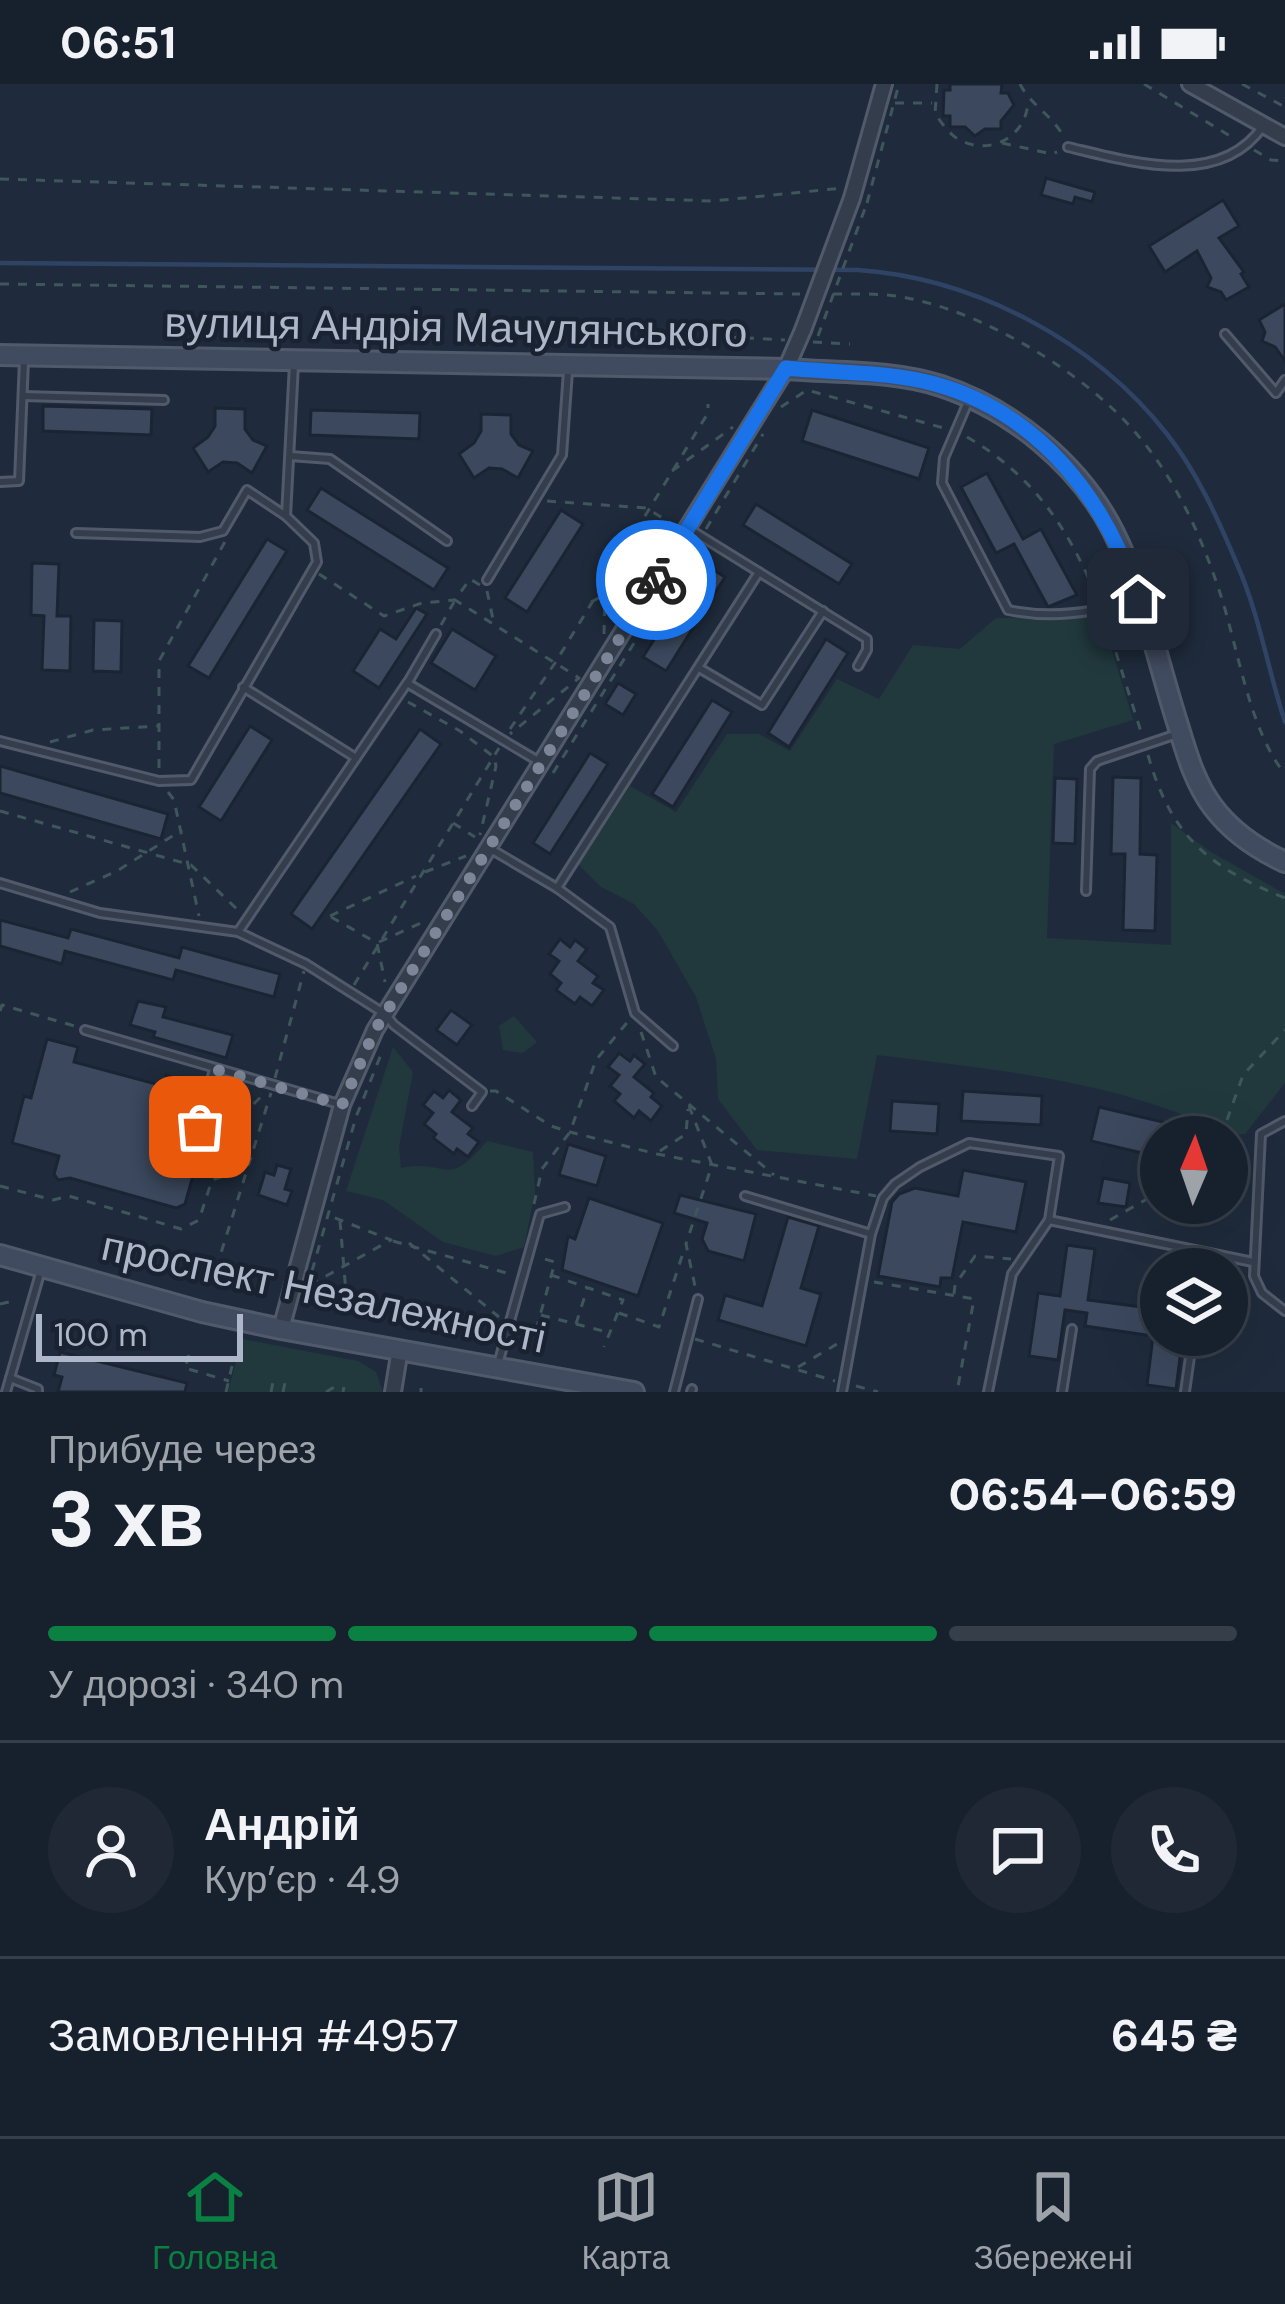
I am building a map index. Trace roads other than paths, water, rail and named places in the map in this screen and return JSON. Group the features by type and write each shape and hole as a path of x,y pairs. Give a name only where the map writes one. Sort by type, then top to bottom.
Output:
{"street":[{"path":"281,1329 342,1105 489,848 547,768 687,529 809,337 855,196 884,84"},
{"path":"1190,84 1285,137"},
{"name":"вулиця Андрія Мачулянського","path":"0,355 786,368 902,378 970,398 1024,430 1087,491 1112,530 1197,779 1214,808 1239,834 1285,862"},
{"name":"проспект Незалежності","path":"0,1255 202,1312 634,1392"},
{"path":"393,1392 400,1349"}],"lane":[{"path":"1068,147 1128,162 1193,165 1231,158 1263,126"},
{"path":"1225,334 1276,393 1285,380"},
{"path":"0,482 19,481 25,355"},
{"path":"286,516 294,360"},
{"path":"487,580 562,455 568,364"},
{"path":"23,396 164,400"},
{"path":"970,398 944,458 942,483 1008,610 1066,614 1138,599"},
{"path":"290,456 330,459 447,541"},
{"path":"0,741 159,781 191,780 317,562 314,543 286,516 247,490 223,531 200,537 76,532"},
{"path":"687,529 867,639 858,666"},
{"path":"557,888 759,572"},
{"path":"699,668 762,705 823,611"},
{"path":"238,932 436,634"},
{"path":"407,683 547,768"},
{"path":"243,687 356,758"},
{"path":"1086,891 1090,769 1097,760 1180,733"},
{"path":"489,848 557,888 610,927 635,1013 673,1046"},
{"path":"0,883 100,913 238,932 305,964 390,1019 482,1092 472,1106"},
{"path":"86,1030 342,1105"},
{"path":"213,1131 200,1127 214,1069"},
{"path":"1285,1121 1261,1134 1253,1262 1262,1293 1285,1311"},
{"path":"843,1388 871,1234 883,1198 908,1174 969,1143 1059,1156 1048,1220 1012,1274 989,1392"},
{"path":"745,1196 871,1234"},
{"path":"497,1366 540,1214 565,1207"},
{"path":"1048,1220 1253,1262"},
{"path":"6,1392 42,1267"},
{"path":"674,1392 698,1299"},
{"path":"1062,1392 1072,1329"},
{"path":"1185,1392 1190,1357"},
{"path":"0,1358 14,1361"},
{"path":"10,1378 38,1392"}],"waterway":[{"path":"0,263 858,270 945,286 988,301 1068,343 1104,370 1138,401 1178,449 1206,496 1245,583 1285,722"}]}
